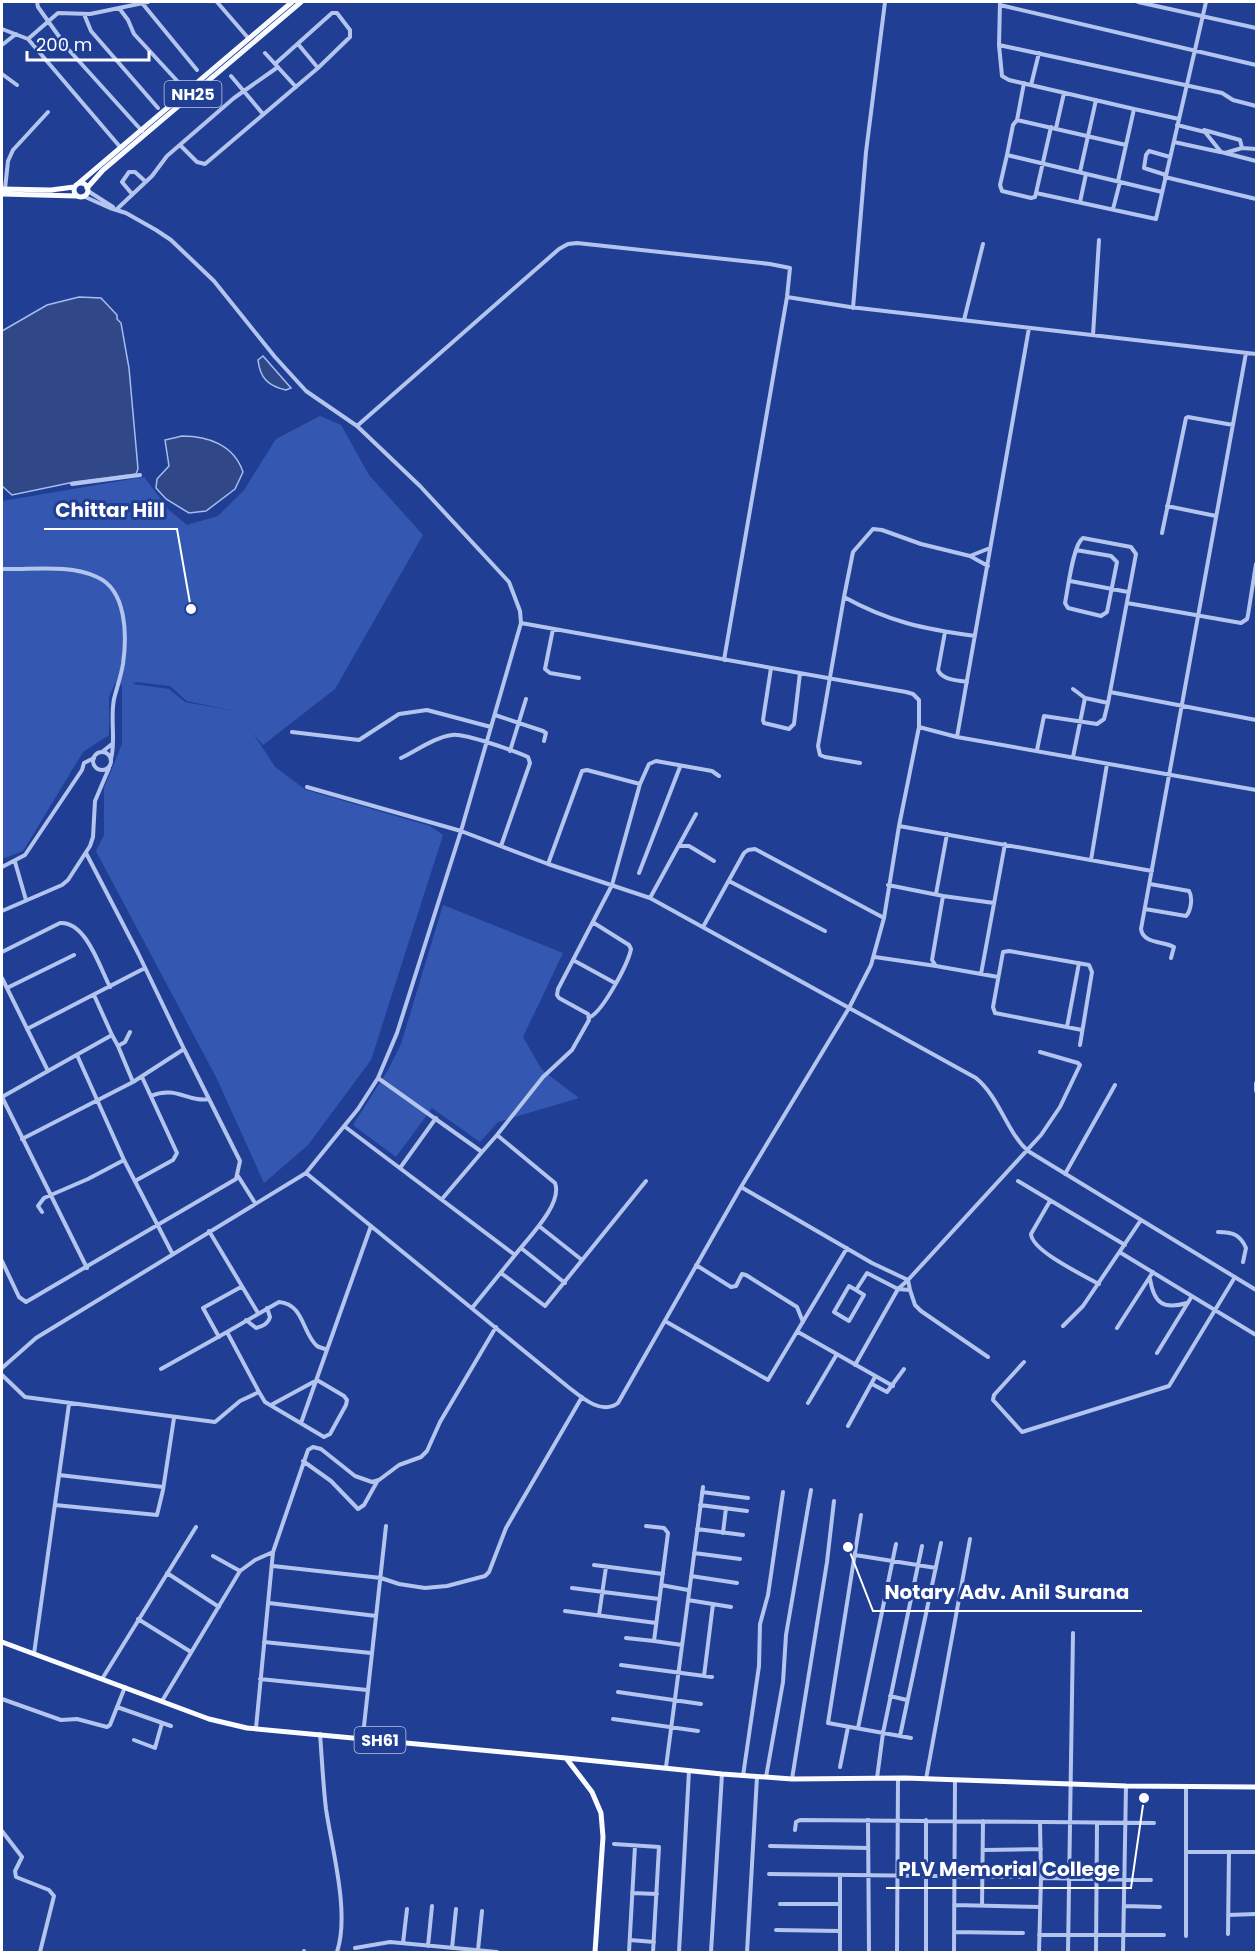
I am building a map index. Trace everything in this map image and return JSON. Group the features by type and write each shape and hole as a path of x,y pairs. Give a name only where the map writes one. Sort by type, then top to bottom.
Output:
{"main road":[{"name":"NH25","path":"84,193 97,175 292,2"},
{"name":"NH25","path":"76,185 143,133 300,2"},
{"path":"3,191 51,190 82,183 84,193"},
{"path":"76,185 74,190 84,193"},
{"path":"3,191 84,193"},
{"name":"SH61","path":"2,1642 209,1719 256,1728 566,1758"},
{"path":"566,1758 792,1779 898,1778 1257,1788"},
{"path":"566,1758 589,1786 602,1813 602,1859 595,1953"}],"street":[{"path":"37,2 38,7 69,50 143,133"},
{"path":"28,39 58,13 84,14 145,2 197,70"},
{"path":"217,2 249,39"},
{"path":"853,308 866,152 885,2"},
{"path":"1138,2 1257,28"},
{"path":"1036,193 1156,219 1206,2"},
{"path":"1179,119 1031,85 1002,76 999,45 1000,3 1257,65"},
{"path":"119,8 134,34 180,84"},
{"path":"115,209 146,182 167,156 243,91 277,65 332,13 337,13 350,30 350,37 318,68 205,164 197,162 180,145"},
{"path":"84,14 91,31 158,108"},
{"path":"2,29 28,39 121,148"},
{"path":"2,45 16,34"},
{"path":"298,44 318,68"},
{"path":"999,45 1222,93 1233,100 1257,106"},
{"path":"265,53 296,87"},
{"path":"1031,85 1039,53"},
{"path":"2,74 16,85"},
{"path":"231,76 263,115"},
{"path":"1023,83 1017,120 1013,125 1000,189 1031,198 1035,197 1042,163 1064,93"},
{"path":"1080,172 1096,100"},
{"path":"1113,209 1134,109"},
{"path":"3,191 9,157 48,112"},
{"path":"1017,120 1126,145"},
{"path":"1177,125 1240,140 1242,148"},
{"path":"1200,130 1223,153"},
{"path":"1174,142 1257,161"},
{"path":"1223,153 1242,148 1257,149"},
{"path":"1170,157 1149,151 1144,168 1166,176 1257,199"},
{"path":"1007,155 1162,192"},
{"path":"132,194 122,182 129,172 135,172 146,182"},
{"path":"1080,202 1086,174"},
{"path":"2,1368 36,1338 306,1173 344,1126 378,1078 397,1033 461,831 521,623 520,611 509,582 420,486 357,426 306,391 275,357 214,281 171,240 84,193"},
{"path":"1093,335 1099,240"},
{"path":"357,426 559,249 568,244 577,243 781,265 790,268 787,297 724,660"},
{"path":"964,320 982,244"},
{"path":"787,297 853,308 1257,354"},
{"path":"957,737 1029,328"},
{"path":"1171,958 1174,947 1145,939 1142,934 1145,909 1180,706 1246,353"},
{"path":"1162,533 1186,418 1233,425"},
{"path":"72,484 140,475"},
{"path":"1167,506 1216,516"},
{"path":"860,763 825,757 818,752 853,552 873,529 933,548 970,556 988,566"},
{"path":"1036,750 1044,716 1097,724 1102,722 1108,703 1136,554 1131,547 1080,539 1076,550 1065,606 1101,616 1107,612 1117,562 1114,558 1076,550"},
{"path":"970,556 991,548"},
{"path":"1127,603 1241,623 1248,615 1257,564"},
{"path":"2,568 56,569 86,573 104,580 115,592 122,610 125,646 114,701 111,759 95,801 93,837 86,853 62,885 2,911"},
{"path":"1070,581 1128,592"},
{"path":"844,597 892,620 975,636"},
{"path":"306,1173 582,1397 602,1408 610,1408 618,1403 741,1187 849,1008 874,957 884,918 888,885 919,727 919,700 913,694 521,623"},
{"path":"553,629 545,669 550,673 579,678"},
{"path":"945,632 939,674 967,682"},
{"path":"771,668 763,720 764,723 789,729 794,724 800,674"},
{"path":"1073,689 1085,698 1108,703"},
{"path":"1110,692 1257,720"},
{"path":"1073,757 1085,698"},
{"path":"510,750 526,699"},
{"path":"292,732 359,740 399,714 427,710 491,727"},
{"path":"495,715 545,732 544,741"},
{"path":"919,727 957,737 1257,790"},
{"path":"401,758 456,734 510,750 530,760 501,846"},
{"path":"2,867 22,859 82,770 86,760 94,758 112,744"},
{"path":"102,752 111,759"},
{"path":"94,758 94,766"},
{"path":"590,1017 557,995 561,981 594,923 612,885 640,784 649,764 653,761 666,762 680,767 712,771 719,776"},
{"path":"1091,860 1107,764"},
{"path":"94,766 100,770 109,768"},
{"path":"82,770 94,766"},
{"path":"639,873 680,767"},
{"path":"100,770 102,782"},
{"path":"548,864 582,771 587,770 640,784"},
{"path":"307,787 461,831 548,864 650,898 976,1078 992,1095 1018,1139 1028,1151 1257,1290"},
{"path":"650,898 696,814"},
{"path":"899,826 1152,871"},
{"path":"936,894 947,834"},
{"path":"981,974 1005,844"},
{"path":"678,846 689,846 714,861"},
{"path":"703,927 744,853 755,849 884,918"},
{"path":"2,1261 19,1297 26,1302 233,1182 238,1176 240,1161 86,853"},
{"path":"15,862 26,900"},
{"path":"729,881 825,931"},
{"path":"1145,909 1186,916 1189,911 1191,896 1189,891 1150,884"},
{"path":"888,885 994,903"},
{"path":"936,966 932,960 943,896"},
{"path":"2,952 60,923 71,924 82,933 110,987"},
{"path":"442,1199 543,1077 572,1050 590,1017 597,1013 615,983 631,949 629,945 594,923"},
{"path":"1080,1045 1092,972 1089,965 1006,950 1002,956 998,977 993,1007 995,1013 1082,1030"},
{"path":"6,988 74,954"},
{"path":"874,957 998,977"},
{"path":"573,960 615,983"},
{"path":"1067,1027 1079,963"},
{"path":"27,1029 145,968"},
{"path":"2,978 48,1071"},
{"path":"94,995 133,1082"},
{"path":"118,1046 125,1042 130,1032"},
{"path":"87,1268 2,1097 112,1035"},
{"path":"22,1139 142,1077 184,1049"},
{"path":"855,1365 898,1289 1028,1151 1052,1121 1080,1068 1078,1063 1040,1052"},
{"path":"77,1055 124,1160 172,1253"},
{"path":"135,1182 173,1160 177,1153 142,1077"},
{"path":"378,1078 482,1152"},
{"path":"1257,1083 1257,1091"},
{"path":"1065,1174 1115,1085"},
{"path":"151,1096 162,1092 172,1092 204,1100 209,1099"},
{"path":"400,1167 436,1118"},
{"path":"344,1126 515,1255"},
{"path":"472,1308 538,1226 553,1206 557,1195 555,1183 497,1135"},
{"path":"42,1212 39,1204 50,1195 124,1160"},
{"path":"238,1176 255,1203"},
{"path":"501,1273 545,1306 646,1181"},
{"path":"1018,1181 1125,1245"},
{"path":"741,1187 872,1263 908,1280"},
{"path":"1050,1201 1031,1234 1032,1241 1044,1251 1099,1284"},
{"path":"1063,1326 1083,1306 1142,1220"},
{"path":"301,1423 371,1226"},
{"path":"538,1226 582,1260"},
{"path":"209,1231 258,1313"},
{"path":"1218,1232 1232,1233 1240,1237 1246,1248 1243,1262"},
{"path":"521,1248 564,1282"},
{"path":"665,1321 768,1380 847,1248"},
{"path":"1121,1253 1257,1335"},
{"path":"856,1290 872,1263"},
{"path":"696,1265 731,1287 736,1286 741,1275 744,1274 797,1307 803,1323"},
{"path":"1117,1328 1153,1272"},
{"path":"867,1273 898,1289 910,1290"},
{"path":"1024,1362 994,1395 993,1400 1019,1431 1024,1432 1169,1386 1235,1277"},
{"path":"1150,1278 1152,1292 1160,1302 1173,1306 1187,1303"},
{"path":"908,1280 915,1305 921,1311 988,1357"},
{"path":"849,1286 856,1290 864,1295 849,1321 834,1312 849,1286"},
{"path":"219,1337 203,1308 241,1287"},
{"path":"1157,1353 1192,1296"},
{"path":"161,1369 279,1302 288,1303 294,1308 318,1346 327,1350"},
{"path":"246,1320 256,1328 261,1327 268,1322 270,1317 267,1308"},
{"path":"303,1461 331,1481 358,1509 362,1507 378,1480 396,1467 418,1459 427,1451 440,1422 496,1327"},
{"path":"227,1332 265,1402 326,1437 346,1405 346,1397 317,1380"},
{"path":"798,1332 892,1386"},
{"path":"808,1403 837,1354"},
{"path":"872,1384 886,1392 904,1369"},
{"path":"2,1375 25,1397 215,1422 240,1401 259,1392"},
{"path":"848,1426 875,1377"},
{"path":"271,1405 317,1380"},
{"path":"273,1566 381,1578 409,1586 435,1588 486,1576 506,1528 582,1397"},
{"path":"34,1654 69,1404"},
{"path":"55,1505 157,1515 174,1418"},
{"path":"256,1728 273,1552 308,1450 317,1447 355,1476 366,1481 378,1480"},
{"path":"59,1475 163,1487"},
{"path":"666,1767 702,1490 748,1498"},
{"path":"766,1777 783,1682 786,1635 811,1490"},
{"path":"742,1776 759,1665 760,1624 768,1595 783,1492"},
{"path":"792,1779 827,1562 834,1501"},
{"path":"700,1505 747,1511"},
{"path":"723,1533 726,1508"},
{"path":"861,1515 828,1722 911,1738"},
{"path":"363,1726 386,1526"},
{"path":"646,1526 664,1528 667,1531 654,1641"},
{"path":"102,1679 196,1527"},
{"path":"697,1529 743,1535"},
{"path":"926,1779 970,1539"},
{"path":"858,1728 896,1544"},
{"path":"900,1736 941,1544"},
{"path":"877,1778 890,1696 922,1546"},
{"path":"162,1701 240,1571 255,1560 273,1552"},
{"path":"694,1553 740,1559"},
{"path":"855,1555 936,1568"},
{"path":"213,1556 240,1571"},
{"path":"594,1565 663,1574"},
{"path":"599,1615 606,1567"},
{"path":"166,1573 219,1606"},
{"path":"691,1576 736,1583"},
{"path":"661,1585 688,1590"},
{"path":"572,1588 660,1599"},
{"path":"887,1589 930,1598"},
{"path":"687,1600 731,1607"},
{"path":"268,1603 376,1616"},
{"path":"704,1676 713,1604"},
{"path":"565,1611 656,1623"},
{"path":"138,1620 191,1652"},
{"path":"1068,1953 1073,1633"},
{"path":"626,1638 682,1645"},
{"path":"264,1642 371,1653"},
{"path":"621,1665 712,1677"},
{"path":"261,1679 368,1690"},
{"path":"2,1699 61,1720 77,1719 107,1727 110,1725 125,1687"},
{"path":"618,1692 701,1704"},
{"path":"890,1696 907,1700"},
{"path":"117,1707 171,1726"},
{"path":"613,1719 698,1731"},
{"path":"134,1740 155,1748 162,1723"},
{"path":"840,1767 848,1726"},
{"path":"320,1734 326,1808 338,1878 341,1920 337,1953"},
{"path":"679,1953 690,1770"},
{"path":"711,1953 722,1774"},
{"path":"747,1953 757,1777"},
{"path":"897,1953 898,1778"},
{"path":"954,1953 955,1780"},
{"path":"1123,1952 1126,1786"},
{"path":"1186,1787 1186,1936"},
{"path":"795,1830 796,1822 800,1820 1154,1823"},
{"path":"868,1820 869,1953"},
{"path":"926,1820 926,1953"},
{"path":"982,1906 983,1821"},
{"path":"1039,1953 1040,1822"},
{"path":"1096,1953 1097,1823"},
{"path":"2,1831 22,1857 15,1870 16,1877 49,1890 54,1896 40,1953"},
{"path":"614,1844 659,1847 653,1953"},
{"path":"629,1953 635,1846"},
{"path":"770,1846 868,1848"},
{"path":"983,1850 1041,1849"},
{"path":"1186,1852 1257,1852"},
{"path":"1228,1934 1229,1852"},
{"path":"769,1874 1024,1877"},
{"path":"840,1876 840,1953"},
{"path":"1041,1878 1151,1880"},
{"path":"632,1893 657,1894"},
{"path":"780,1904 840,1904"},
{"path":"954,1905 1040,1907"},
{"path":"428,1946 432,1906"},
{"path":"1124,1906 1160,1907"},
{"path":"404,1943 407,1909"},
{"path":"452,1948 456,1909"},
{"path":"478,1950 482,1911"},
{"path":"1228,1915 1257,1914"},
{"path":"776,1930 839,1930"},
{"path":"954,1932 1023,1934"},
{"path":"1039,1935 1164,1935"},
{"path":"630,1940 654,1942"},
{"path":"355,1948 390,1942 428,1946 439,1950 452,1948 464,1951 494,1952"}],"shaded area":[{"path":"79,297 101,298 117,315 121,323 129,368 138,469 136,474 74,482 12,495 2,486 2,331 47,305"},
{"path":"263,356 291,388 286,390 266,380 258,360"},
{"path":"320,416 341,425 369,475 423,535 335,689 263,745 253,733 275,767 306,790 430,826 443,835 371,1060 308,1145 264,1183 217,1079 96,851 104,835 104,788 122,744 122,685 115,683 109,697 109,735 83,752 23,851 2,859 2,501 144,477 169,510 187,525 218,516 244,490 276,439","holes":["136,682 170,686 187,701 238,712 185,702 169,689 133,684"]},
{"path":"192,436 219,444 233,455 243,472 235,489 206,511 189,513 166,499 156,488 157,479 169,466 165,440"},
{"path":"443,905 563,953 523,1037 542,1070 579,1098 498,1122 480,1142 432,1108 396,1157 353,1125 388,1070 401,1044"}],"place":[{"name":"Chittar Hill","path":"191,609"},
{"name":"Notary Adv. Anil Surana","path":"848,1547"},
{"name":"PLV Memorial College","path":"1144,1798"}]}
